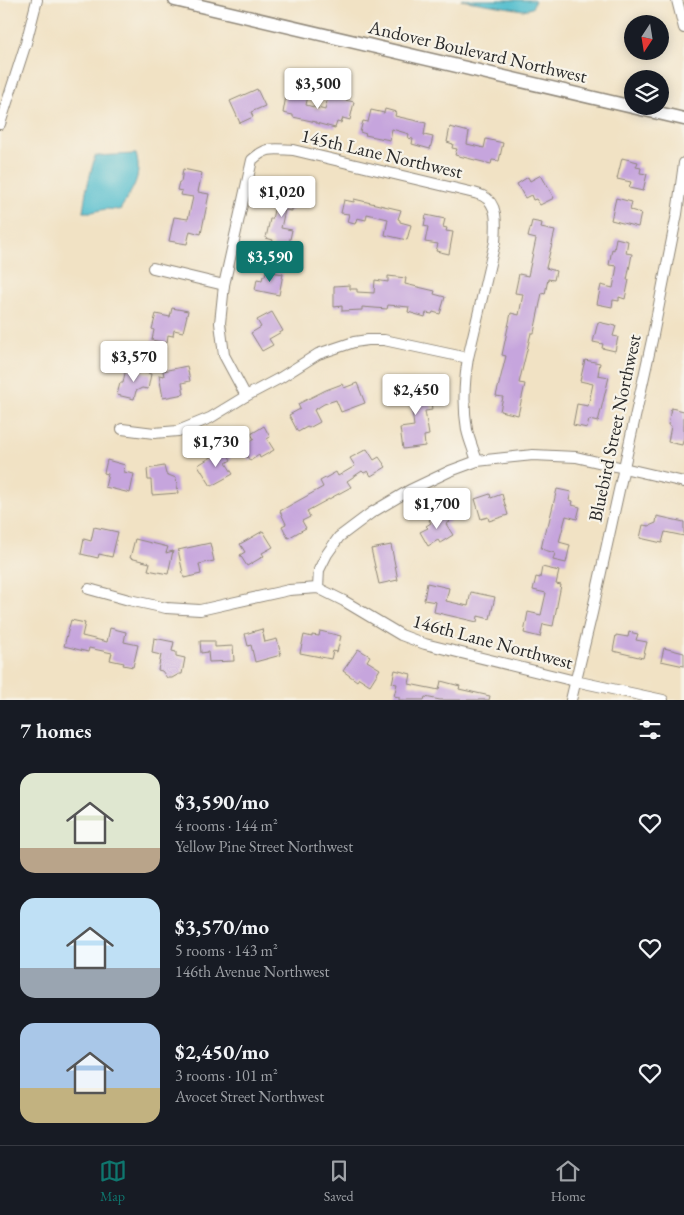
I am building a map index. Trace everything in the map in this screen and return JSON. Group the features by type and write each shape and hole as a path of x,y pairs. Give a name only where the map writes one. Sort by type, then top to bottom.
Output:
{"street":[{"path":"0,124 37,0"},
{"name":"Andover Boulevard Northwest","path":"175,0 684,119"},
{"path":"677,0 684,28"},
{"name":"145th Lane Northwest","path":"224,285 252,160 270,148 293,150 484,196 493,206 496,223 495,242 468,358"},
{"name":"Bluebird Street Northwest","path":"571,700 652,340 684,162"},
{"path":"153,268 224,285 220,323 224,355 246,396"},
{"path":"122,429 154,433 178,431 210,418 318,354 354,342 384,340 468,358 464,407 468,432 477,461"},
{"path":"88,589 166,608 200,610 289,590 318,588 320,570 327,554 339,537 371,513 410,490 450,471 477,461 533,455 576,457 684,482"},
{"name":"146th Lane Northwest","path":"318,588 401,635 425,644 574,681 663,700"}],"water":[{"path":"461,0 535,0 532,8 523,10"},
{"path":"136,154 138,170 135,184 120,210 106,209 83,212 95,156"}],"building":[{"path":"257,89 265,106 251,112 253,117 240,123 230,101"},
{"path":"288,91 308,96 306,105 325,110 328,96 354,102 350,120 343,118 341,123 337,122 335,128 283,113"},
{"path":"385,109 396,112 395,116 426,123 424,135 433,137 430,149 412,144 413,139 408,138 409,134 392,129 390,140 365,135 360,132 363,121 368,122 371,110 384,113"},
{"path":"450,127 469,132 467,144 484,148 486,139 503,143 499,161 492,160 491,164 455,155 457,149 452,148 453,144 447,142"},
{"path":"622,158 638,162 636,167 641,168 640,173 647,174 643,191 629,188 631,182 617,179"},
{"path":"183,169 202,173 198,192 209,194 201,234 190,231 187,244 169,241 174,217 188,219 193,197 181,195 182,191 177,190 179,182 181,182"},
{"path":"541,175 554,198 540,205 536,199 533,200 531,195 525,198 517,184 528,177 530,181"},
{"path":"280,184 297,188 296,193 302,202 292,208 292,211 285,210 281,228 292,230 287,253 273,250 273,240 266,238"},
{"path":"616,198 632,202 630,210 641,213 638,227 611,220"},
{"path":"354,199 401,210 398,219 400,222 411,225 407,240 385,235 388,219 367,214 366,220 357,218 355,224 347,222 349,214 341,213 344,200 354,202"},
{"path":"426,215 445,219 443,227 447,228 446,231 453,232 449,254 436,251 438,244 425,242 428,227 424,226"},
{"path":"532,221 542,223 541,228 555,231 546,268 556,271 554,280 548,279 545,294 542,293 534,333 531,333 519,383 525,384 518,415 500,411 503,397 496,396 506,356 502,355 511,313 519,315 523,294 515,293 519,274 528,276 536,239 528,237"},
{"path":"616,238 628,241 626,253 632,254 625,299 619,297 619,301 613,300 612,307 597,304 601,285 613,288 617,266 609,265"},
{"path":"266,271 283,274 279,295 255,290 257,279 262,280"},
{"path":"388,276 406,278 405,284 435,291 434,294 445,297 440,314 426,313 425,317 408,312 409,307 388,305 387,309 362,307 362,310 342,311 342,306 334,307 334,286 350,285 350,289 357,289 357,292 374,293 375,280 388,282"},
{"path":"172,308 188,311 183,332 174,330 173,336 168,335 167,343 152,340 154,330 152,329 156,314 170,317"},
{"path":"272,312 283,331 269,339 273,345 262,351 251,333 261,327 257,320"},
{"path":"598,322 616,326 613,336 618,337 615,351 602,348 603,344 593,342"},
{"path":"585,360 600,363 598,375 609,377 598,422 589,420 587,428 573,425 577,404 588,406 593,384 580,381"},
{"path":"187,366 190,381 182,383 184,394 163,398 159,375 164,376 163,371"},
{"path":"126,368 151,374 148,389 142,388 136,391 134,399 117,395 120,383 123,383"},
{"path":"416,382 417,391 421,393 430,392 432,410 425,411 429,435 424,436 425,446 403,449 400,428 414,426 411,404 404,405 401,383"},
{"path":"357,383 365,403 341,412 336,400 324,404 314,410 320,422 298,432 289,415 300,409 298,404 342,384 344,388"},
{"path":"671,408 684,411 684,437 682,445 668,442 671,426 668,425"},
{"path":"264,426 270,437 267,439 274,450 260,458 259,455 250,461 241,447 254,439 251,434"},
{"path":"225,449 231,460 226,463 233,474 211,486 198,465"},
{"path":"367,449 374,460 379,457 386,467 371,476 368,471 364,473 362,471 347,481 351,487 307,511 310,517 302,521 306,528 288,538 282,526 286,524 280,511 323,487 320,481 336,472 338,476 355,466 350,458"},
{"path":"107,460 125,465 124,472 134,474 130,493 105,487 108,474 104,473"},
{"path":"164,466 166,474 176,478 178,493 152,495 151,480 148,480 147,469"},
{"path":"557,489 571,492 569,500 573,501 572,505 580,507 577,519 566,516 559,542 570,545 566,563 553,560 555,553 541,549"},
{"path":"490,494 491,498 502,494 508,515 489,521 488,517 481,519 475,499"},
{"path":"443,511 450,522 446,524 453,535 440,543 438,540 428,546 420,532 428,528 426,526 431,523 429,520"},
{"path":"657,516 684,522 684,536 665,532 662,543 640,538 643,525 649,526 656,523"},
{"path":"94,527 118,532 112,557 99,554 98,558 81,554 84,539 91,541"},
{"path":"263,531 273,547 262,553 264,556 247,566 240,555 245,552 240,544"},
{"path":"135,539 168,547 166,553 173,551 168,574 148,570 150,563 130,558"},
{"path":"210,543 214,561 199,564 201,574 184,578 178,550"},
{"path":"391,545 398,580 379,584 371,549"},
{"path":"542,567 559,571 556,584 561,585 553,626 543,624 540,637 524,633 528,612 541,615 546,593 533,590 536,577 540,578"},
{"path":"427,583 449,588 446,601 468,606 471,592 495,597 490,619 478,616 477,622 434,612 436,602 424,600"},
{"path":"71,620 85,623 82,636 107,642 110,628 126,632 124,642 138,645 133,667 110,660 112,653 89,648 88,652 64,646"},
{"path":"262,629 265,642 277,639 281,655 255,662 251,645 248,646 245,634"},
{"path":"320,631 341,636 337,652 333,651 331,659 300,653 304,635 319,636"},
{"path":"629,632 638,634 636,640 647,642 643,658 613,651 616,635 628,637"},
{"path":"154,638 174,642 172,651 176,652 176,656 185,658 182,674 167,678 162,671 158,670 161,655 152,653"},
{"path":"200,641 215,641 215,647 233,646 234,661 209,662 208,652 201,653"},
{"path":"664,648 684,653 684,666 661,661"},
{"path":"358,649 370,656 367,661 380,669 370,685 359,678 357,681 343,671"},
{"path":"395,670 411,674 409,684 439,690 441,681 460,686 459,689 490,696 489,700 440,700 425,697 424,700 399,700 399,697 394,696 397,684 392,683"}]}
